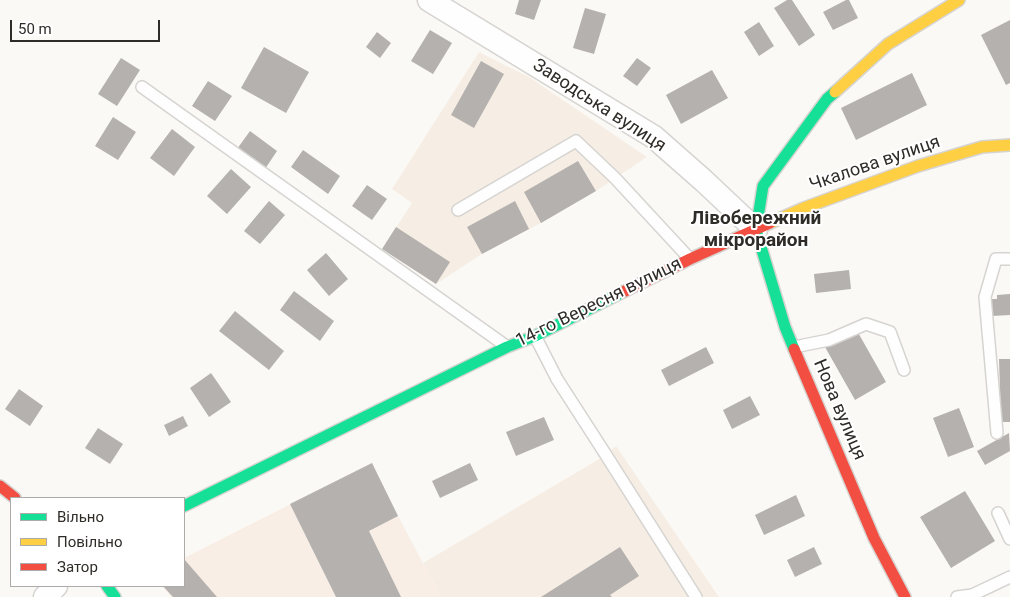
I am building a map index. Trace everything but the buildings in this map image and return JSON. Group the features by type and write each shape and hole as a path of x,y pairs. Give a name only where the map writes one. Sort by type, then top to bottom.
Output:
{"main road":[{"path":"756,230 762,186 827,99 888,44 959,0"},
{"name":"Чкалова вулиця","path":"756,230 804,208 918,166 982,147 1010,144"},
{"name":"14-го Вересня вулиця","path":"185,506 507,347 535,336 690,259 756,230"},
{"name":"Нова вулиця","path":"756,230 785,327 874,538 905,597"},
{"path":"0,486 14,497"}],"street":[{"name":"Заводська вулиця","path":"429,0 654,137 704,180 756,230"},
{"path":"45,597 55,587"}],"lane":[{"path":"142,87 507,347"},
{"path":"458,210 576,141 615,178 690,259"},
{"path":"997,433 985,296 996,259 1010,259"},
{"path":"794,347 829,340 866,324 890,332 904,370"},
{"path":"535,336 556,379 696,597"},
{"path":"998,513 1010,539"},
{"path":"957,597 972,595 1010,577"}],"shaded area":[{"path":"479,52 529,77 647,157 596,191 482,254 436,284 382,249 412,203 392,189"},
{"path":"616,446 719,597 441,597 423,563 606,455"},
{"path":"372,463 441,597 171,597 163,587 185,587 185,557"}],"traffic: fast":[{"path":"794,349 785,327 756,230 763,186 827,99 835,92"},
{"path":"185,506 623,292"},
{"path":"108,587 115,597"}],"traffic: slow":[{"path":"835,92 888,44 959,0"},
{"path":"770,223 804,208 918,166 982,147 1010,145"}],"traffic: jam":[{"path":"623,292 770,223"},
{"path":"794,349 874,538 905,597"},
{"path":"0,486 14,497"}],"district":[{"name":"Лівобережний мікрорайон","path":"756,230"}]}
